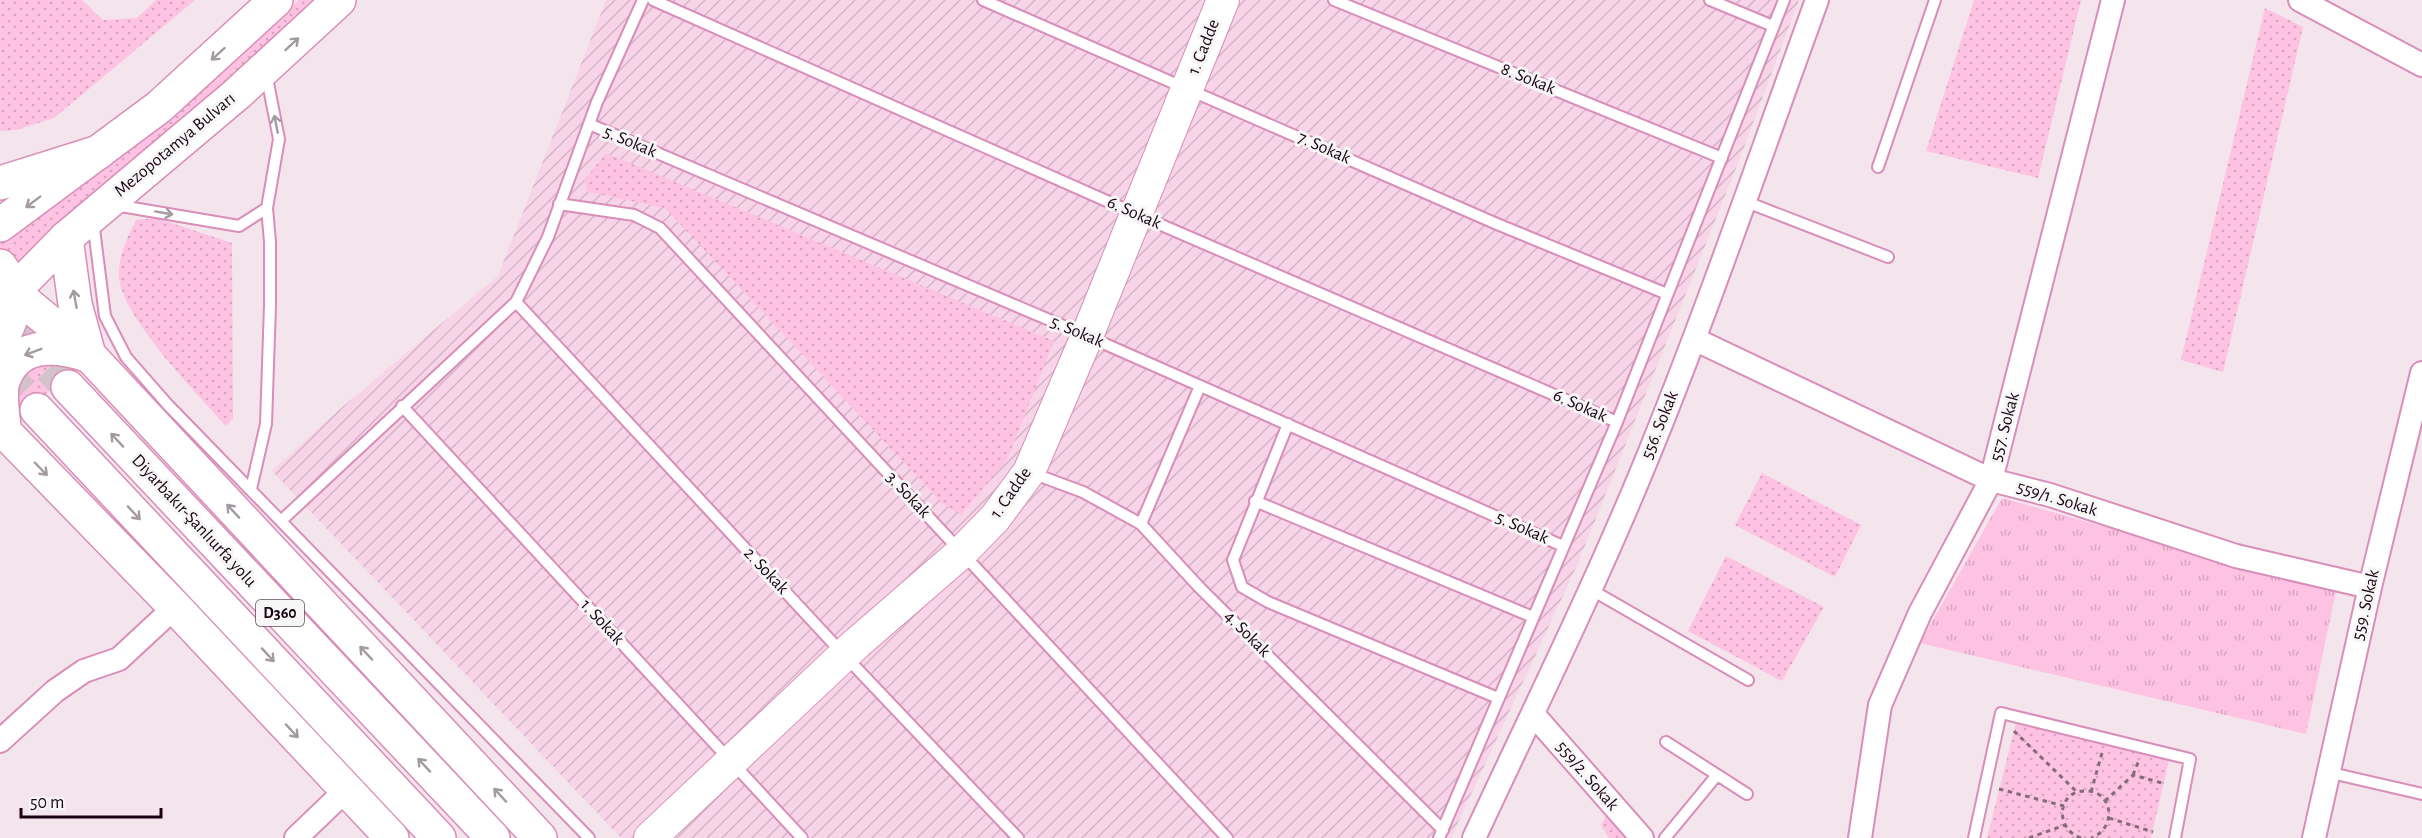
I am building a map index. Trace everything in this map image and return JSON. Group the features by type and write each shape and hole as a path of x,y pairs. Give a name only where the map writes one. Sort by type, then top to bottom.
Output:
{"main road":[{"path":"0,225 159,107 276,0"},
{"name":"Mezopotamya Bulvarı","path":"7,279 66,238 237,94 339,0"},
{"path":"0,183 99,152"},
{"path":"66,238 75,304 89,355"},
{"path":"0,340 8,328 14,311 7,279"},
{"path":"7,279 89,355 540,838"},
{"path":"89,355 49,347 27,354 13,362 2,386 3,430 392,838"},
{"name":"Diyarbakır-Şanlıurfa yolu","path":"68,387 493,838"},
{"name":"Diyarbakır-Şanlıurfa yolu","path":"37,410 439,838"}],"street":[{"name":"1. Cadde","path":"650,838 845,656 961,553 995,518 1029,472 1087,336 1223,0"},
{"name":"556. Sokak","path":"1474,838 1533,714 1652,447 1694,339 1817,0"},
{"name":"557. Sokak","path":"1860,838 1880,705 1920,613 1991,480 2113,0"},
{"path":"2300,0 2422,65"},
{"name":"559/1. Sokak","path":"1694,339 1991,480 2050,495 2236,556 2370,587"},
{"name":"559. Sokak","path":"2314,838 2327,772 2422,373"},
{"path":"0,741 55,691 84,672 119,659 175,608"},
{"name":"559/2. Sokak","path":"1533,714 1642,838"},
{"path":"296,838 347,789"}],"lane":[{"path":"282,520 516,302 548,237 589,124 643,0"},
{"name":"6. Sokak","path":"653,0 1136,214 1617,422"},
{"name":"7. Sokak","path":"983,0 1497,224 1667,294"},
{"name":"8. Sokak","path":"1334,0 1722,158"},
{"path":"1710,0 1773,26"},
{"path":"1441,834 1617,422 1784,0"},
{"path":"1878,167 1935,0"},
{"path":"251,489 266,424 270,305 270,242 267,208 279,139 265,68"},
{"name":"5. Sokak","path":"589,124 1087,336 1563,546"},
{"path":"1744,201 1888,256"},
{"name":"3. Sokak","path":"559,204 634,215 660,228 1227,838"},
{"path":"267,208 239,226 99,209 105,316 126,357 168,405 589,838"},
{"name":"2. Sokak","path":"516,302 845,656 1018,838"},
{"path":"1141,524 1200,386"},
{"name":"1. Sokak","path":"402,406 802,838"},
{"path":"1288,424 1233,560 1242,587 1268,602 1498,698"},
{"name":"4. Sokak","path":"1029,472 1083,492 1141,524 1199,587 1441,834"},
{"path":"1255,501 1533,617"},
{"path":"1589,589 1748,680"},
{"path":"1974,838 2001,713 2190,759 2175,838"},
{"path":"1666,742 1747,795"},
{"path":"2327,772 2422,794"},
{"path":"1665,838 1717,775"}],"path":[{"path":"2012,729 2077,792"},
{"path":"2091,792 2103,752"},
{"path":"2105,801 2133,776 2162,783"},
{"path":"1996,788 2064,806"},
{"path":"2081,838 2069,831 2062,818 2064,806 2077,792 2091,792 2105,801 2109,810 2109,818 2103,831 2091,838"},
{"path":"2109,818 2153,832"},
{"path":"2029,838 2065,825"}],"shaded area":[{"path":"606,0 1799,0 1737,166 1578,563 1451,838 621,838 272,471 333,415 498,276"}],"green space":[{"path":"0,0 82,0 103,20 137,18 156,0 195,0 54,118 16,130 0,131"},
{"path":"299,0 321,0 18,271 0,250 0,235 171,117"},
{"path":"1974,0 2081,0 2038,178 1926,151"},
{"path":"2265,8 2303,27 2223,372 2181,360"},
{"path":"606,153 1054,341 1007,460 961,515 942,503 665,208 588,192 584,180"},
{"path":"156,218 232,243 233,418 226,426 163,355 133,313 123,294 119,269 126,240 136,220"},
{"path":"51,362 62,363 73,368 22,417 17,407 18,383 36,367"},
{"path":"1762,473 1861,525 1835,577 1735,525"},
{"path":"2002,498 2336,591 2306,734 1920,643"},
{"path":"1726,556 1824,607 1782,681 1688,631"},
{"path":"2016,723 2169,760 2151,838 1987,838"},
{"path":"1606,815 1627,838 1609,838 1601,825"}],"tunnel":[{"path":"16,332 68,387"},
{"path":"0,369 37,410"}]}
